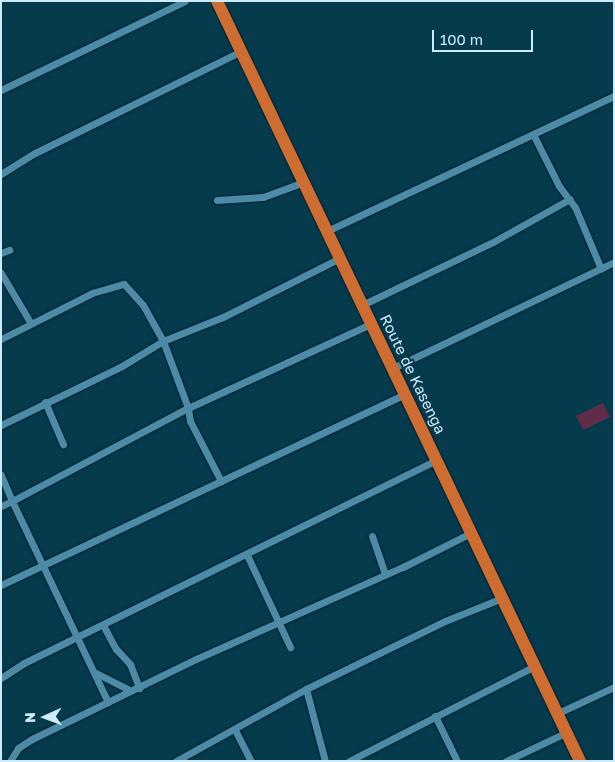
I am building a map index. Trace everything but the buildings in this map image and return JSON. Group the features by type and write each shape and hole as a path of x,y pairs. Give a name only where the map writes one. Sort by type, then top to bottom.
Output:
{"highway":[{"name":"Route de Kasenga","path":"217,1 580,761"}],"street":[{"path":"1,90 185,1"},
{"path":"1,174 35,154 241,51"},
{"path":"327,231 534,136 614,96"},
{"path":"534,136 559,186 570,200 601,269"},
{"path":"217,200 263,197 304,182"},
{"path":"362,305 493,242 570,200"},
{"path":"1,254 9,250"},
{"path":"1,425 122,366 163,341 223,317 340,258"},
{"path":"393,368 614,262"},
{"path":"1,273 30,322"},
{"path":"1,339 30,322 92,293 124,284 143,306 163,341 188,408 190,421 221,481"},
{"path":"1,506 188,408 371,324"},
{"path":"1,585 405,394"},
{"path":"45,402 63,444"},
{"path":"1,678 78,637 437,460"},
{"path":"1,475 108,702"},
{"path":"10,761 24,743 277,622 471,533"},
{"path":"372,536 376,554 385,574"},
{"path":"247,555 290,647"},
{"path":"176,761 306,689 445,620 502,598"},
{"path":"104,625 116,649 130,664 140,688"},
{"path":"349,761 535,666"},
{"path":"95,673 131,691"},
{"path":"558,713 614,687"},
{"path":"306,689 325,761"},
{"path":"435,716 457,761"},
{"path":"235,730 252,761"},
{"path":"506,761 567,732"}],"shaded area":[{"path":"603,403 610,417 583,430 576,416"}]}
